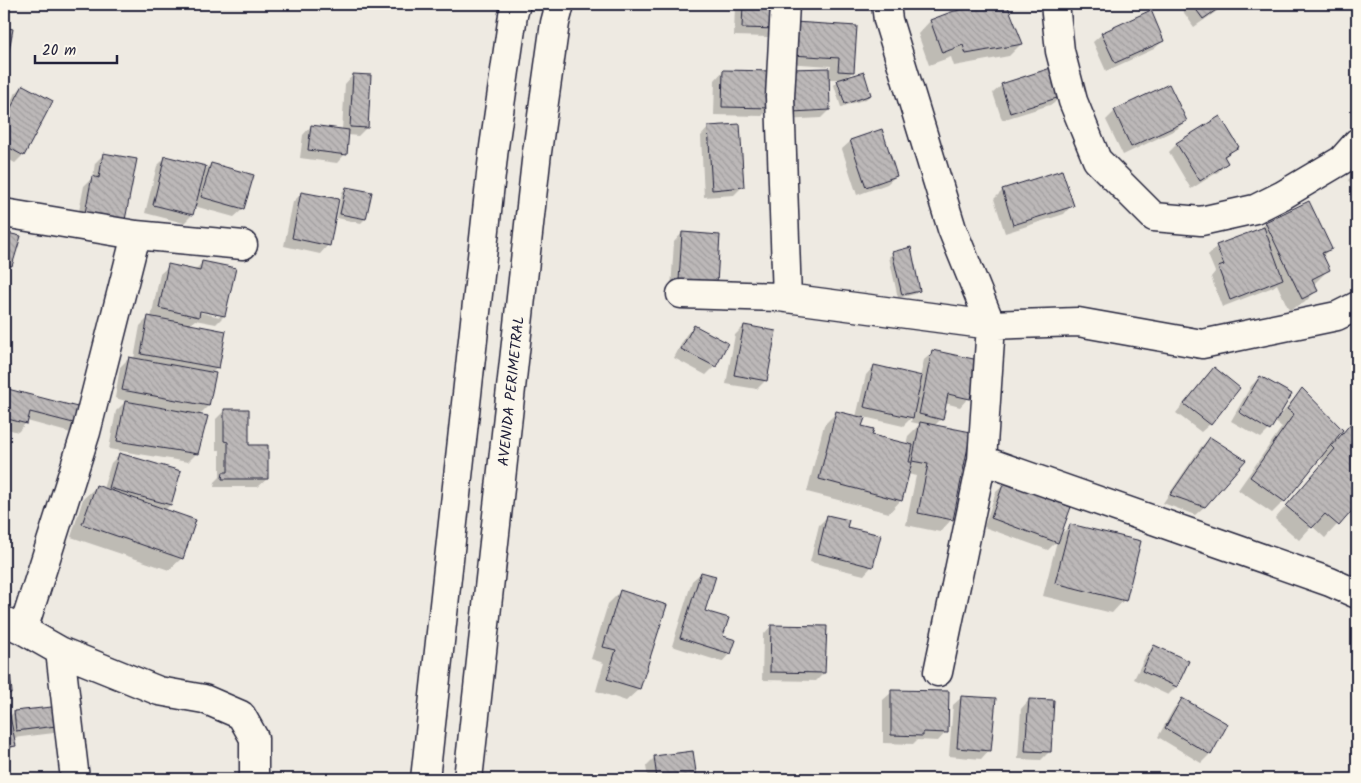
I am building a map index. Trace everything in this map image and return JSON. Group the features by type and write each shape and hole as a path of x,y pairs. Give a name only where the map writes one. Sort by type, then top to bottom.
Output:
{"street":[{"path":"425,779 494,147 516,4"},
{"name":"AVENIDA PERIMETRAL","path":"468,779 537,152 555,23 560,4"},
{"path":"785,4 780,97 787,298"},
{"path":"886,4 888,20 952,229 991,325 982,460 938,672"},
{"path":"1055,4 1060,51 1070,92 1097,160 1154,218 1201,221 1255,209 1283,195 1342,160 1357,143"},
{"path":"4,213 136,235 243,245"},
{"path":"136,235 86,432 13,626 60,651 159,691 204,699 241,715 254,738 253,779"},
{"path":"681,294 779,297 991,325 1078,322 1202,344 1337,316 1357,306"},
{"path":"982,460 1320,579 1357,594"},
{"path":"60,651 75,779"}],"building":[{"path":"743,4 780,4 779,29 742,28"},
{"path":"985,4 1007,4 1023,44 966,54 963,45 942,53 930,20 951,12"},
{"path":"1192,4 1225,4 1203,19"},
{"path":"1151,10 1164,41 1115,63 1101,33"},
{"path":"794,22 857,26 854,72 838,71 839,58 792,55"},
{"path":"4,27 13,29 4,78"},
{"path":"1054,67 1063,96 1010,113 1001,84"},
{"path":"829,68 830,110 792,112 791,69"},
{"path":"723,70 773,71 772,108 722,107"},
{"path":"864,72 871,95 845,104 837,80"},
{"path":"353,74 371,75 368,128 350,127"},
{"path":"1169,84 1187,121 1131,147 1114,110"},
{"path":"23,85 53,101 24,156 4,145 4,121"},
{"path":"1220,116 1239,147 1224,156 1228,163 1200,181 1176,143"},
{"path":"740,124 744,187 712,190 708,126"},
{"path":"311,125 349,130 347,155 308,150"},
{"path":"882,129 897,176 866,187 850,140"},
{"path":"103,153 137,159 125,220 85,213 92,176 99,178"},
{"path":"165,156 206,166 193,215 153,205"},
{"path":"211,163 254,175 244,209 201,197"},
{"path":"1062,170 1074,206 1013,225 1002,189"},
{"path":"346,187 372,192 366,219 340,214"},
{"path":"301,192 339,199 330,246 292,238"},
{"path":"1309,201 1332,249 1322,253 1330,270 1312,279 1318,291 1302,299 1265,222"},
{"path":"1264,227 1283,279 1230,300 1218,267 1224,265 1216,245"},
{"path":"682,232 720,235 717,283 679,281"},
{"path":"7,233 21,236 12,266 4,264 4,244"},
{"path":"911,247 920,291 902,295 892,252"},
{"path":"202,261 236,268 225,316 200,311 199,317 159,308 168,264 200,271"},
{"path":"4,286 9,288 4,310"},
{"path":"148,316 226,331 219,368 141,354"},
{"path":"694,325 728,343 716,367 681,349"},
{"path":"744,325 776,331 767,381 734,375"},
{"path":"932,350 978,360 970,399 948,394 943,420 919,414"},
{"path":"129,357 216,373 209,406 122,390"},
{"path":"874,365 922,376 913,418 864,407"},
{"path":"1214,367 1240,388 1211,425 1184,404"},
{"path":"1260,376 1292,394 1270,431 1239,412"},
{"path":"4,388 85,409 81,425 30,412 27,424 4,418"},
{"path":"1302,388 1343,430 1285,502 1250,477 1294,414 1287,409"},
{"path":"125,401 208,416 198,454 117,441"},
{"path":"224,409 249,409 249,445 268,445 268,479 222,479 223,472 228,472 228,442 224,441"},
{"path":"836,411 865,418 862,426 874,429 872,435 913,445 909,462 912,462 902,501 819,479"},
{"path":"1357,416 1357,505 1339,526 1325,514 1312,528 1286,506 1335,449 1332,446"},
{"path":"920,422 971,432 953,520 918,513 928,464 912,461"},
{"path":"1210,437 1246,460 1205,507 1170,495"},
{"path":"119,453 181,471 171,505 109,488"},
{"path":"1004,482 1071,507 1058,543 991,518"},
{"path":"96,485 196,520 183,559 82,524"},
{"path":"827,515 849,520 847,527 881,535 873,567 818,553"},
{"path":"1070,524 1141,541 1126,601 1055,583"},
{"path":"701,572 716,576 705,611 729,618 723,636 736,640 731,654 680,638"},
{"path":"620,590 667,605 640,689 607,679 616,650 603,647"},
{"path":"771,625 827,626 825,673 770,672"},
{"path":"1154,645 1189,661 1177,687 1142,671"},
{"path":"4,648 8,648 12,693 4,694"},
{"path":"891,690 949,691 948,733 923,732 923,736 891,735"},
{"path":"961,696 996,698 991,751 957,748"},
{"path":"1182,698 1228,724 1211,755 1165,728"},
{"path":"1029,699 1054,700 1051,752 1025,751"},
{"path":"4,701 7,701 16,746 4,748"},
{"path":"61,706 64,725 16,731 14,711"},
{"path":"693,751 697,779 657,779 654,756"}]}
